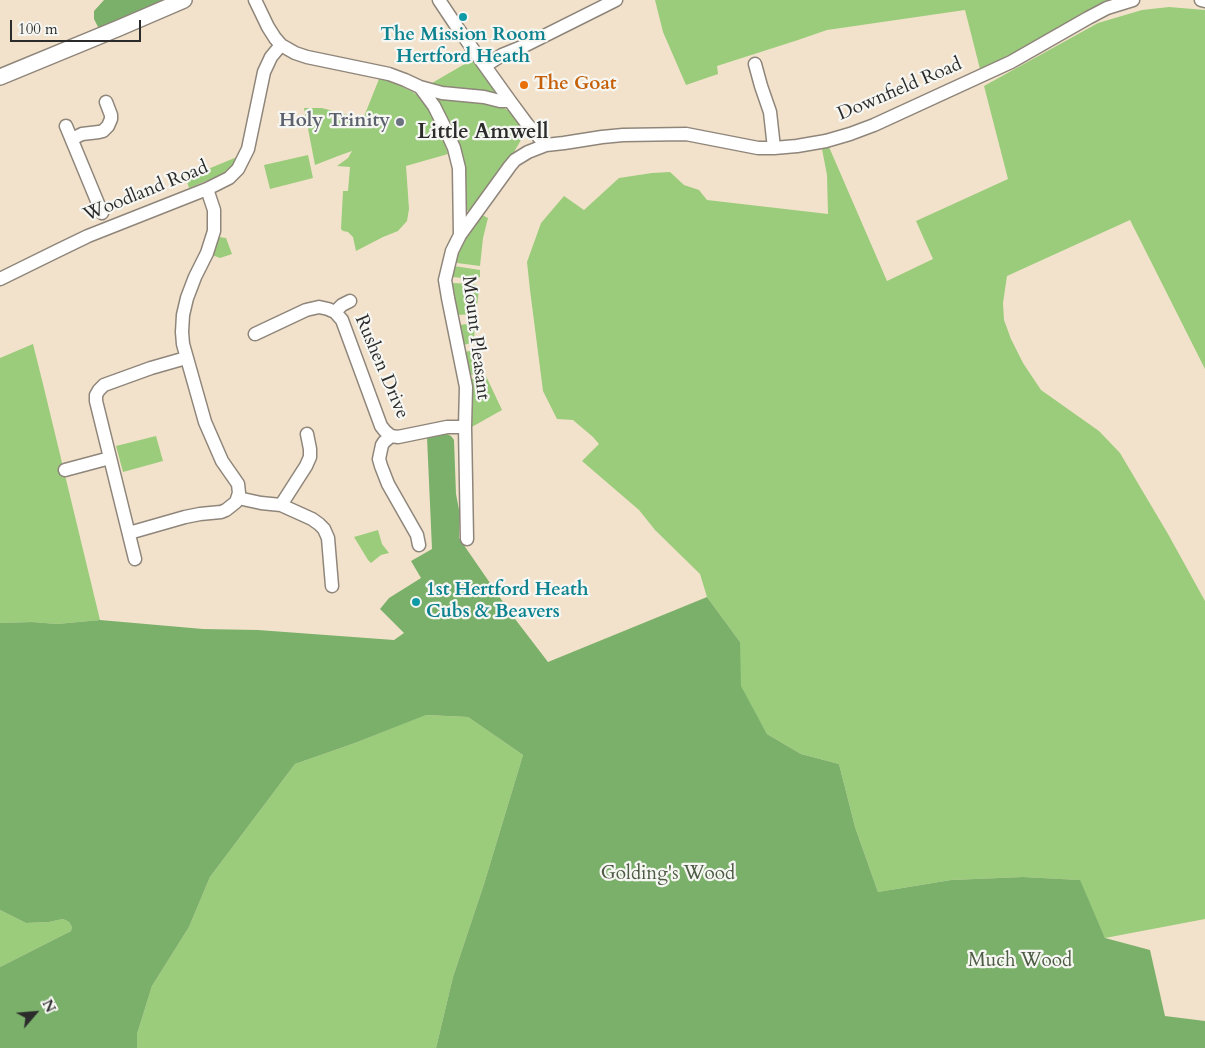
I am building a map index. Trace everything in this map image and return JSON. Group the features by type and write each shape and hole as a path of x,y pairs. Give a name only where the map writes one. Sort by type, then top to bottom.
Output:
{"main road":[{"path":"0,77 184,0"}],"street":[{"path":"255,0 268,27 281,44 289,50 307,56 389,74 420,88 442,93 510,101"},
{"path":"439,0 510,101 546,145"},
{"path":"485,66 502,55 616,0"},
{"name":"Downfield Road","path":"528,152 546,145 623,135 686,134 758,148 797,146 826,141 874,125 1011,62 1100,12 1133,0"},
{"name":"Woodland Road","path":"0,279 88,236 207,189 229,178 241,164 248,149 264,72 271,57 281,44"},
{"path":"755,64 770,112 774,148"},
{"name":"Mount Pleasant","path":"420,88 434,106 454,148 459,168 460,235"},
{"path":"72,139 82,134 99,132 106,129 111,119 111,111 106,102"},
{"path":"527,124 528,152"},
{"path":"66,126 102,213"},
{"name":"Mount Pleasant","path":"467,539 466,387 445,286 447,271 452,251 460,235 510,166 520,156 528,152"},
{"path":"129,533 185,517 221,512 232,506 238,498 238,484 222,461 205,422 186,358 182,332 185,307 190,288 207,253 214,231 214,210 207,189"},
{"path":"102,213 128,220"},
{"path":"88,236 102,213"},
{"name":"Rushen Drive","path":"335,312 342,305 350,301"},
{"name":"Rushen Drive","path":"255,334 313,308 319,307 335,312 342,320 381,426 391,436 403,437 447,427 465,426"},
{"path":"135,559 96,395 104,385 186,358"},
{"path":"281,505 310,457 307,434"},
{"name":"Rushen Drive","path":"391,436 382,445 379,458 380,466 417,535 419,546"},
{"path":"65,470 110,458"},
{"path":"238,498 261,504 281,505 312,519 324,529 330,544 332,586"}],"green space":[{"path":"104,0 169,0 128,15 122,21 117,20 110,28 105,29 98,27 94,19 94,11"},
{"path":"655,0 1110,0 1091,9 1034,43 980,69 965,10 827,30 717,66 718,74 686,85 663,32"},
{"path":"1169,7 1205,10 1205,369 1130,220 1007,276 1003,303 1004,320 1011,339 1023,363 1041,390 1099,431 1120,453 1205,601 1205,919 1105,938 1079,880 1023,877 951,880 878,892 855,827 839,764 801,754 767,734 740,686 740,642 707,597 700,574 655,530 639,510 582,461 599,444 593,437 573,420 557,419 543,391 527,262 541,223 564,196 584,210 619,178 670,172 684,185 699,190 707,200 828,214 827,175 822,149 829,147 887,281 933,259 916,221 1008,179 984,86 1098,23 1142,10"},
{"path":"475,58 495,91 493,93 435,87 432,83"},
{"path":"379,79 386,79 413,92 424,100 436,119 448,154 406,166 409,209 407,221 398,231 356,251 353,237 341,229 343,191 348,191 350,167 337,166 348,158 352,151 315,165 304,108 322,108 363,119"},
{"path":"434,95 495,103 511,112 519,121 522,130 521,140 514,152 471,212 466,210"},
{"path":"308,155 313,178 270,189 264,165"},
{"path":"237,157 234,164 221,175 189,188 186,178"},
{"path":"482,215 488,218 483,238 480,266 457,263 462,243"},
{"path":"219,237 226,238 232,254 220,258 212,255"},
{"path":"454,266 480,270 480,277 475,279 452,277"},
{"path":"452,283 474,284 478,286 476,314 457,315"},
{"path":"475,323 474,342 464,345 459,325"},
{"path":"33,344 100,620 57,624 32,622 0,623 0,358"},
{"path":"473,350 479,359 484,373 469,374 465,352"},
{"path":"486,376 502,410 470,428 470,379"},
{"name":"Golding's Wood","path":"441,433 451,436 454,440 456,494 460,515 459,538 512,615 548,662 707,597 740,642 741,686 767,734 801,754 839,764 855,827 878,892 951,880 1023,877 1080,880 1105,938 1150,950 1165,1016 1205,1021 1205,1048 436,1048 453,977 484,884 523,755 468,717 426,715 295,764 210,877 189,927 152,986 137,1034 137,1048 0,1048 0,967 71,931 72,927 69,922 63,919 26,923 0,910 0,623 32,622 57,624 100,620 203,629 258,630 394,640 404,633 380,609 389,598 421,578 411,561 432,549 427,437"},
{"path":"156,436 163,461 123,472 116,446"},
{"path":"378,530 382,544 389,553 381,555 371,563 354,537"},
{"path":"425,715 468,717 523,755 484,884 453,977 436,1048 137,1048 137,1034 152,986 189,927 210,877 295,764 355,743"},
{"path":"0,910 26,923 63,919 69,922 72,927 71,931 0,967"}],"place":[{"name":"The Mission Room Hertford Heath","path":"463,17"},
{"name":"The Goat","path":"524,85"},
{"name":"Holy Trinity","path":"400,122"},
{"name":"1st Hertford Heath Cubs & Beavers","path":"416,602"}],"district":[{"name":"Little Amwell","path":"483,133"}],"park label":[{"name":"Much Wood","path":"1020,962"}]}
